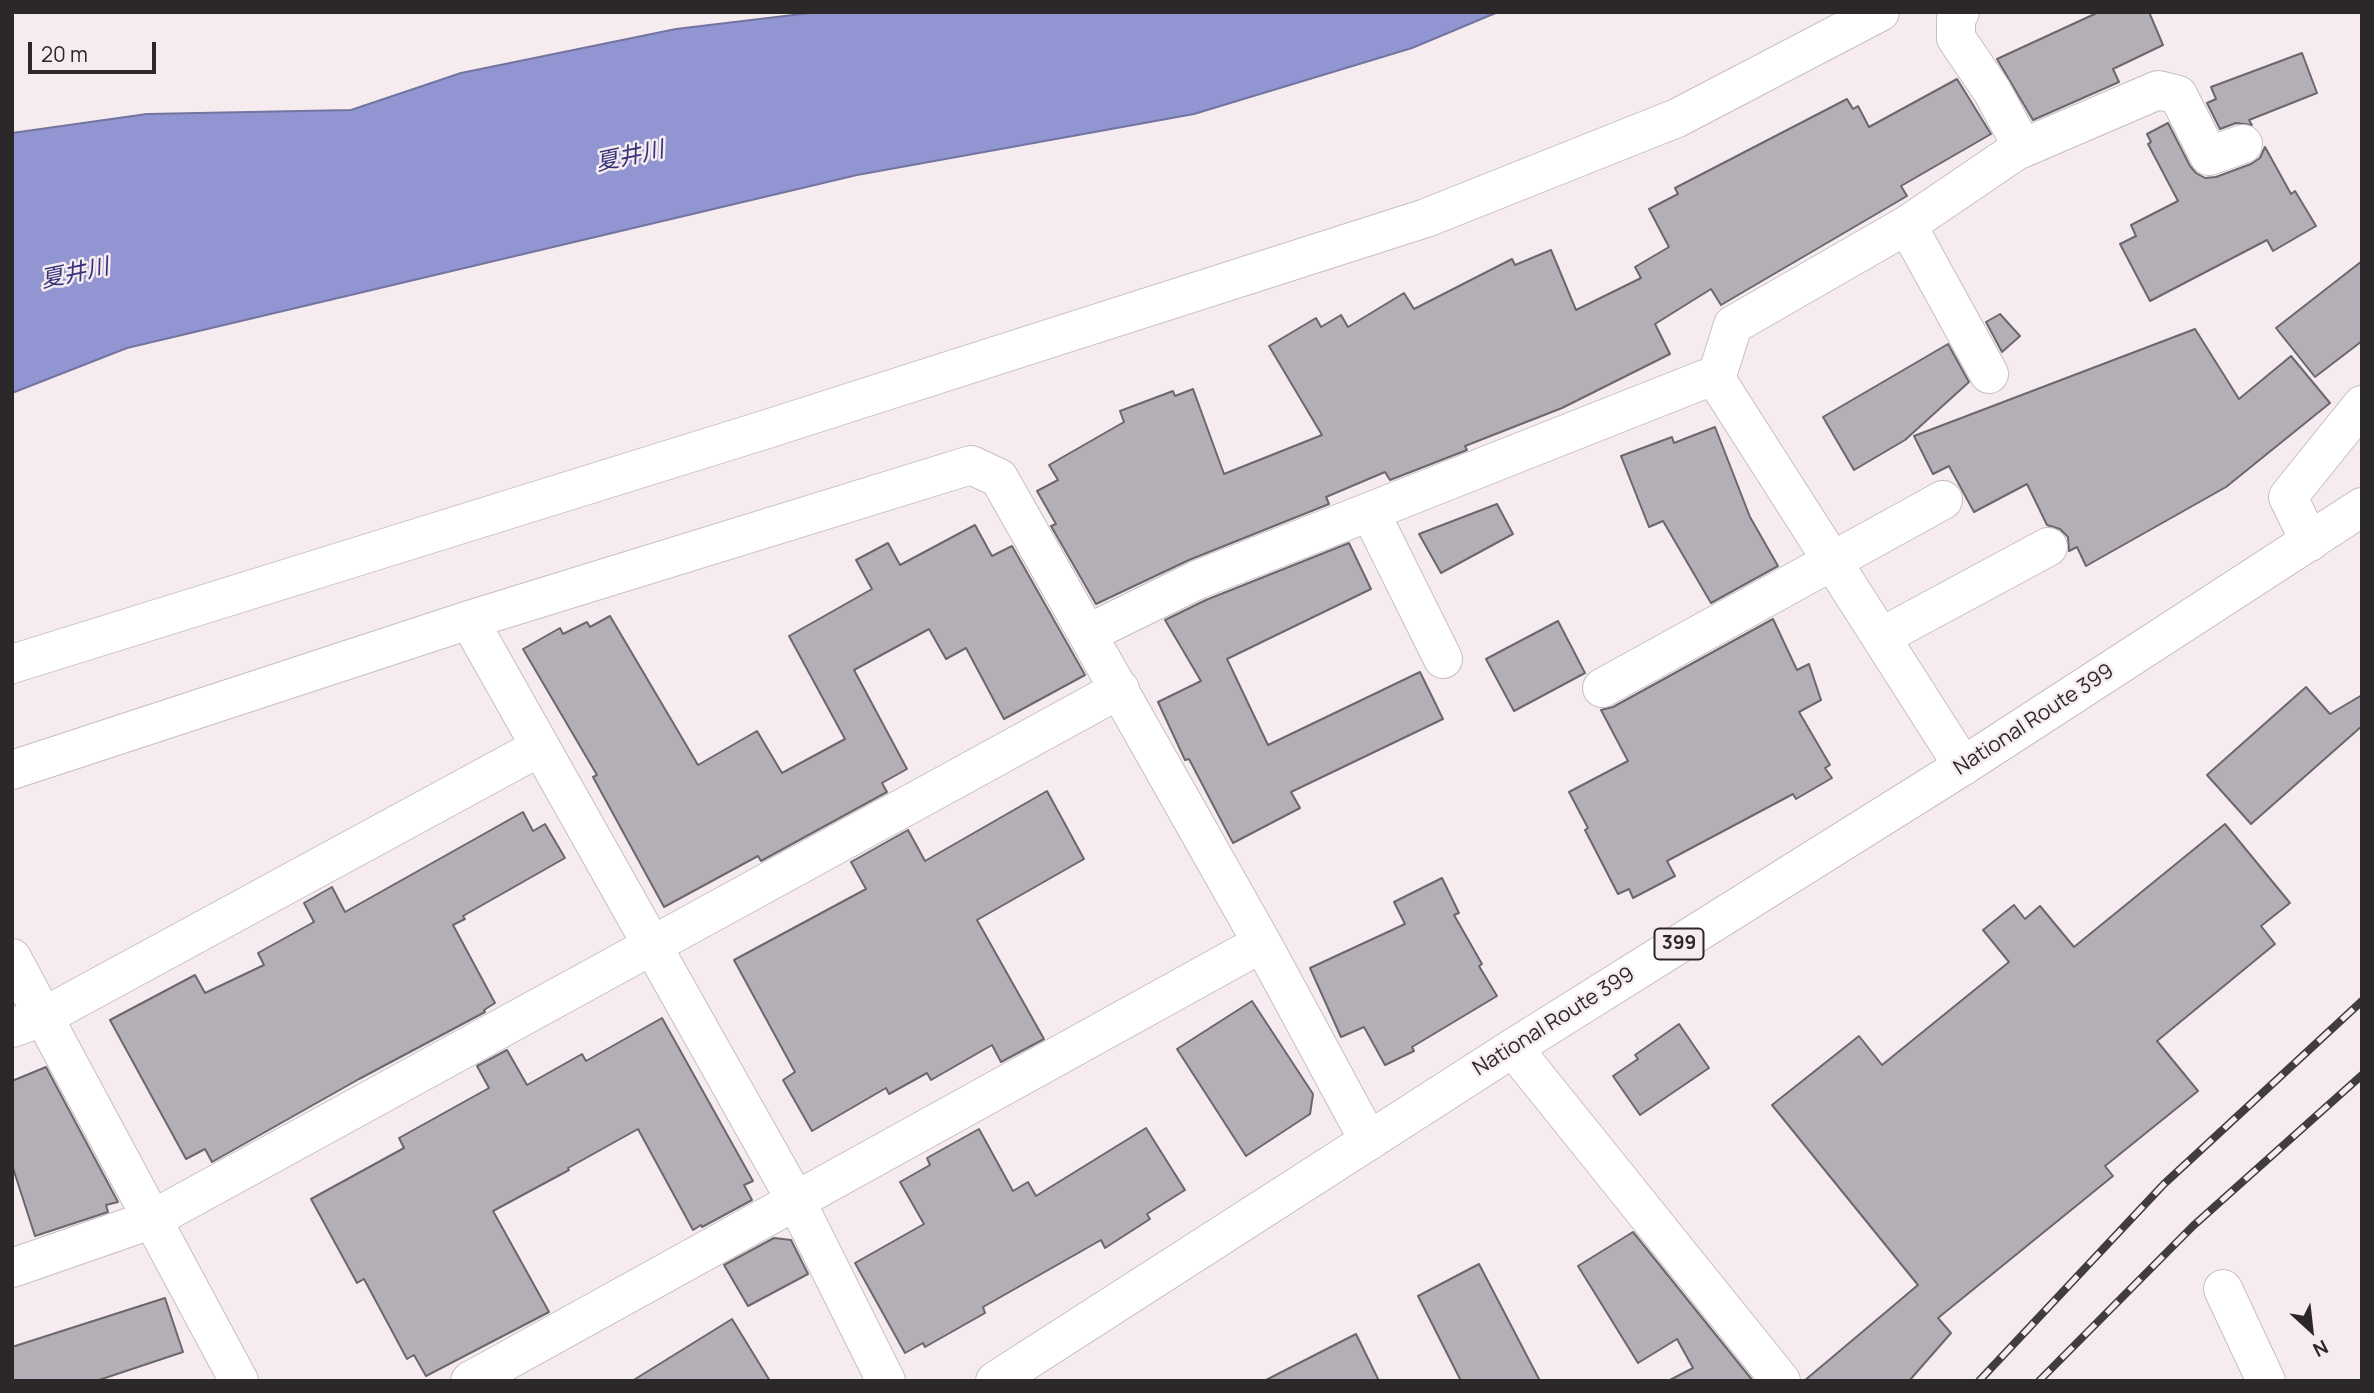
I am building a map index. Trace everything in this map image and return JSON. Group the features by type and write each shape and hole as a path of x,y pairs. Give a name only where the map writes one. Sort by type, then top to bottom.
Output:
{"main road":[{"path":"12,664 738,438 1426,218 1677,118 1880,12"},
{"path":"1960,12 1956,19 1956,38 1992,91 2018,139 2016,151"},
{"path":"1963,766 1716,380 1733,325 1907,225 2016,151 2158,90 2178,95 2209,156 2244,144"},
{"path":"1907,225 1989,374"},
{"path":"1087,634 1197,579 1705,379 1716,380"},
{"path":"2310,542 2288,498 2362,405"},
{"path":"12,770 469,621 971,465 999,478 1262,943 1369,1141"},
{"path":"1602,688 1943,500"},
{"name":"National Route 399","path":"995,1381 1513,1048 1963,766 2362,507"},
{"path":"1370,512 1443,659"},
{"path":"1881,637 2048,547"},
{"path":"469,621 796,1201 886,1381"},
{"path":"12,1268 153,1219 1120,689"},
{"path":"28,1022 540,747"},
{"path":"470,1381 1262,943"},
{"path":"12,958 28,1022 153,1219 239,1381"},
{"path":"1513,1048 1781,1381"},
{"path":"2223,1289 2266,1381"}],"water":[{"name":"夏井川","path":"818,12 1498,12 1412,48 1194,114 857,175 127,348 12,393 12,133 147,114 351,110 461,73 676,29"}],"building":[{"path":"2099,12 2149,12 2163,45 2113,69 2119,82 2033,120 1997,59"},
{"path":"2302,53 2317,93 2249,120 2252,125 2236,123 2220,129 2207,103 2216,99 2211,87"},
{"path":"1957,79 1991,134 1901,186 1907,196 1721,305 1711,289 1655,324 1670,354 1562,408 1465,446 1467,450 1390,480 1385,472 1326,497 1329,504 1189,560 1096,604 1051,526 1056,524 1037,491 1058,480 1049,465 1124,422 1120,411 1173,391 1175,396 1193,389 1224,474 1322,435 1269,346 1316,318 1321,327 1341,315 1348,327 1404,293 1414,309 1512,259 1515,265 1551,250 1576,310 1641,278 1635,267 1669,247 1649,209 1678,194 1675,188 1847,99 1853,109 1858,106 1869,127"},
{"path":"2168,123 2190,166 2205,178 2216,177 2251,164 2260,158 2265,147 2291,194 2295,191 2316,226 2273,251 2267,240 2150,301 2120,244 2136,236 2131,225 2178,201 2148,144 2151,142 2147,134"},
{"path":"2362,261 2362,341 2315,377 2276,328"},
{"path":"2000,314 2020,336 2002,352 1986,322"},
{"path":"2195,329 2239,399 2291,356 2330,403 2226,487 2086,566 2077,547 2069,551 2068,537 2060,529 2047,525 2027,484 1974,512 1949,466 1933,474 1914,436"},
{"path":"1948,344 1969,382 1905,440 1854,470 1823,417"},
{"path":"1715,427 1750,517 1778,566 1711,603 1663,521 1649,527 1621,456 1672,437 1674,443"},
{"path":"1497,504 1513,534 1441,573 1419,534"},
{"path":"975,525 992,556 1012,546 1085,675 1004,719 966,648 946,659 929,629 854,670 907,769 882,783 887,792 761,861 758,856 664,907 593,777 597,775 523,649 560,628 563,634 587,622 590,627 610,616 698,765 757,731 782,773 845,739 789,636 872,589 856,560 888,543 900,565"},
{"path":"1349,543 1371,589 1227,659 1268,745 1420,672 1443,719 1291,792 1300,808 1233,843 1189,759 1185,760 1158,702 1201,681 1165,620 1206,600"},
{"path":"1773,619 1797,670 1809,664 1821,700 1799,712 1830,765 1825,768 1832,778 1796,799 1793,794 1667,861 1675,876 1633,898 1629,889 1618,894 1569,792 1628,761 1601,710 1613,707"},
{"path":"1558,621 1585,673 1514,711 1486,659"},
{"path":"2306,687 2330,714 2362,695 2362,726 2251,824 2207,775"},
{"path":"1047,791 1084,859 977,920 1044,1039 1001,1062 992,1045 931,1080 927,1073 889,1094 886,1088 812,1131 783,1080 795,1072 734,960 866,889 851,862 908,830 925,861"},
{"path":"523,812 533,831 545,824 565,858 463,916 465,919 453,925 495,1003 484,1010 485,1012 212,1162 205,1149 186,1159 110,1020 195,975 205,993 264,965 258,953 314,922 304,903 332,887 345,912"},
{"path":"2225,824 2290,903 2261,926 2275,944 2157,1041 2198,1091 2105,1166 2113,1176 1938,1318 1951,1333 1909,1381 1804,1381 1918,1285 1772,1105 1859,1036 1882,1065 2009,962 1983,930 2014,905 2025,919 2040,906 2074,947"},
{"path":"1442,878 1459,913 1454,915 1497,996 1412,1047 1414,1051 1385,1065 1364,1027 1341,1037 1310,968 1405,924 1394,902"},
{"path":"1252,1001 1313,1094 1310,1114 1246,1156 1177,1049"},
{"path":"662,1018 753,1181 744,1185 752,1200 693,1230 638,1129 493,1211 549,1312 426,1376 414,1355 407,1359 364,1279 357,1283 311,1199 404,1148 399,1138 489,1088 477,1066 507,1050 527,1085 582,1054 586,1061"},
{"path":"1679,1024 1709,1068 1640,1115 1613,1076 1638,1059 1635,1055"},
{"path":"46,1067 118,1202 106,1205 108,1212 35,1236 12,1165 12,1081"},
{"path":"1146,1128 1185,1190 1147,1214 1150,1219 1105,1248 1101,1240 983,1307 985,1313 925,1347 923,1343 905,1353 855,1263 924,1224 900,1182 930,1165 927,1158 979,1129 1013,1191 1028,1182 1036,1196"},
{"path":"1633,1232 1753,1381 1668,1381 1693,1368 1677,1339 1638,1363 1578,1266"},
{"path":"774,1238 791,1240 808,1274 748,1306 724,1265"},
{"path":"1479,1264 1540,1381 1461,1381 1418,1296"},
{"path":"165,1298 183,1352 96,1381 12,1381 12,1347"},
{"path":"732,1319 770,1381 632,1381"},
{"path":"1356,1334 1379,1381 1264,1381"}],"railway":[{"path":"1979,1381 2164,1184 2362,1001"},
{"path":"2039,1381 2193,1226 2362,1075"}]}
